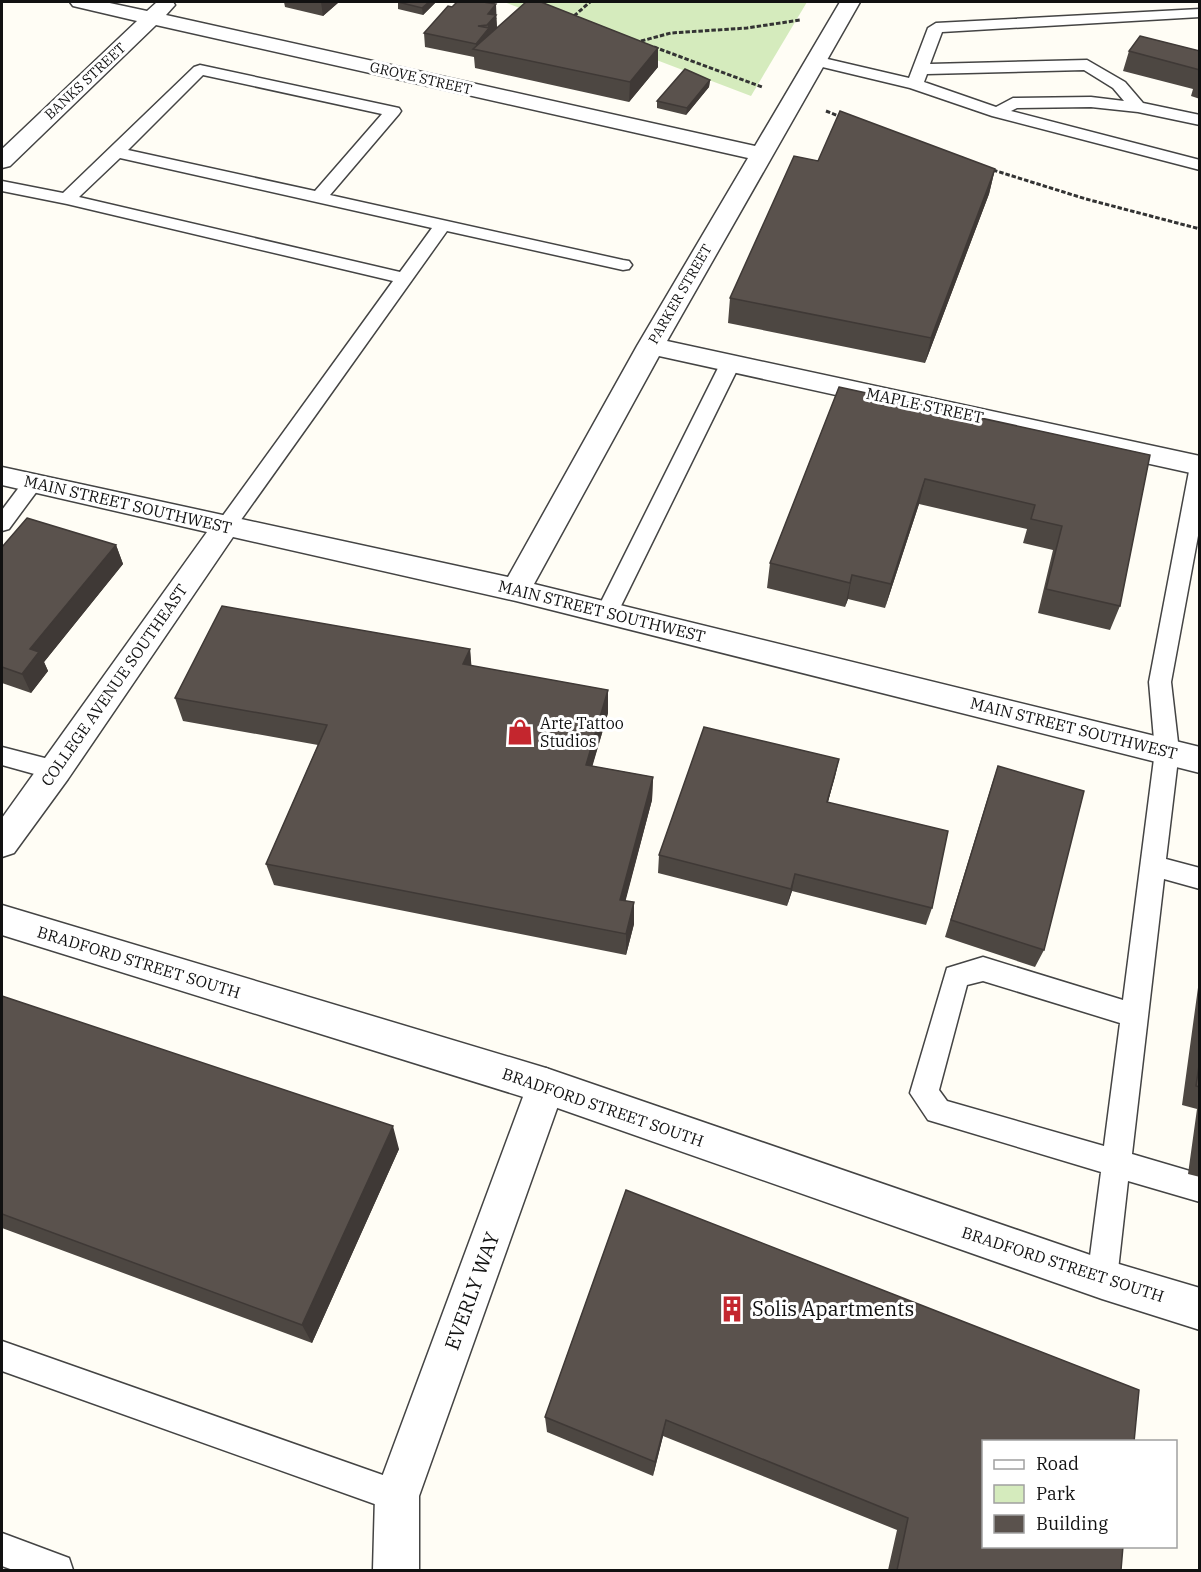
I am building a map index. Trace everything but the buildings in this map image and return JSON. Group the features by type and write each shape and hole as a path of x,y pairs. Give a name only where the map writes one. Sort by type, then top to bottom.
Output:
{"street":[{"name":"GROVE STREET","path":"80,2 761,154"},
{"name":"BANKS STREET","path":"2,161 168,2"},
{"name":"PARKER STREET","path":"516,590 650,346 761,154 819,62 850,2"},
{"name":"MAPLE STREET","path":"650,346 1200,466"},
{"name":"MAIN STREET SOUTHWEST","path":"2,476 516,590 1200,760"},
{"name":"COLLEGE AVENUE SOUTHEAST","path":"2,843 56,770 226,526"},
{"name":"BRADFORD STREET SOUTH","path":"2,920 546,1086 1102,1279 1200,1309"},
{"name":"EVERLY WAY","path":"396,1570 397,1496 546,1086"}],"lane":[{"path":"1102,2 1111,17"},
{"path":"918,76 936,28 1200,13"},
{"path":"819,62 918,76 1087,65 1119,85 1138,106"},
{"path":"67,199 200,70 393,111 319,197"},
{"path":"918,76 998,113 1200,165"},
{"path":"998,113 1012,103 1091,102 1138,106 1200,120"},
{"path":"116,152 623,265"},
{"path":"2,186 67,199 403,278"},
{"path":"226,526 443,225"},
{"path":"607,612 731,362"},
{"path":"1102,1279 1167,752 1160,682 1200,466"},
{"path":"2,524 33,483"},
{"path":"2,756 56,770"},
{"path":"1154,866 1200,879"},
{"path":"1135,1016 983,969 956,976 924,1093 938,1111 1200,1188"},
{"path":"2,1356 397,1496"},
{"path":"2,1550 57,1570"}],"path":[{"path":"585,20 574,16 590,2"},
{"path":"766,89 641,42 672,33 747,28 807,19"},
{"path":"825,111 845,118"},
{"path":"984,167 1086,199 1200,229"}],"green space":[{"path":"504,2 807,2 751,96"}],"place":[{"name":"Arte Tattoo Studios","path":"520,732"},
{"name":"Solis Apartments","path":"732,1309"}]}
